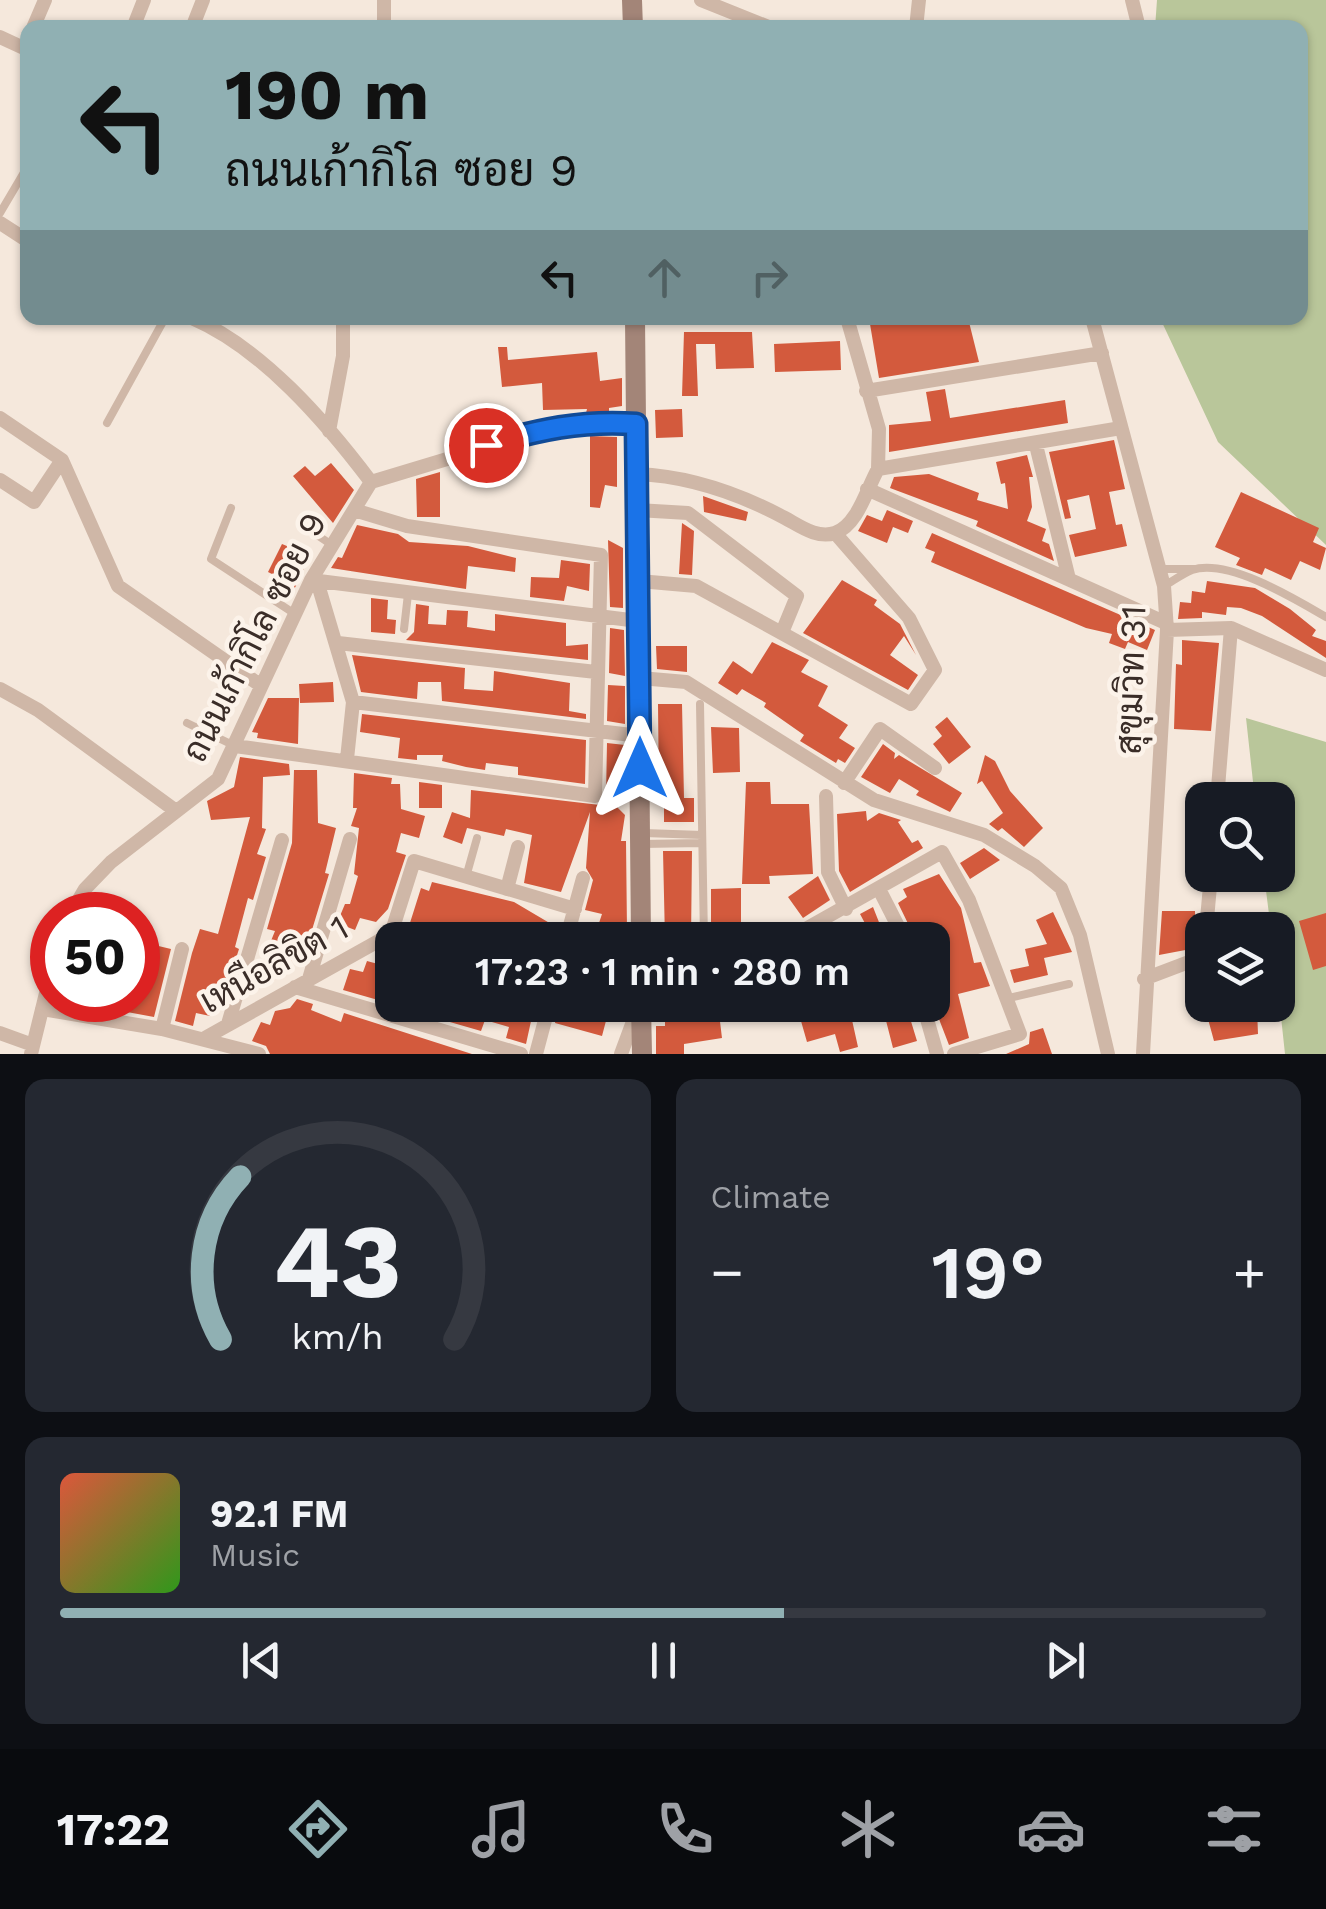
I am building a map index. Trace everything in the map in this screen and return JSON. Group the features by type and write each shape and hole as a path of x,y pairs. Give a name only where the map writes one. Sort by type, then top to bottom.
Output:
{"main road":[{"path":"636,325 641,922"},
{"path":"641,1022 642,1054"}],"street":[{"path":"701,0 739,20"},
{"path":"208,325 227,333 257,356 372,482 563,424 592,420 636,424"},
{"path":"329,431 341,374 344,325"},
{"path":"636,474 668,475 716,487 814,534 836,533 852,520 878,469 879,430 849,325"},
{"name":"สุขุมวิท 31","path":"1094,325 1160,568 1167,626 1144,979 1143,1054"},
{"path":"866,391 1102,353"},
{"path":"0,418 62,460 118,586 260,685"},
{"path":"878,469 1121,428"},
{"path":"1036,444 1068,575"},
{"path":"0,480 34,502 62,460"},
{"name":"ถนนเก้ากิโล ซอย 9","path":"84,892 111,862 211,788 235,746 295,614 372,482"},
{"path":"867,489 1068,575 1167,626 1231,628 1326,670"},
{"path":"235,746 594,796 601,555 440,532 354,510"},
{"path":"636,510 688,513 797,596 783,630"},
{"path":"639,581 696,586 783,630 910,704 935,670 909,618 836,533"},
{"path":"347,759 353,702 338,643 314,580 638,620"},
{"path":"1218,782 1231,628"},
{"path":"338,643 596,672"},
{"path":"640,678 686,682 874,800 984,836 1061,888 1080,935 1108,1054"},
{"path":"0,688 38,710 176,811"},
{"path":"353,702 597,734 640,736"},
{"path":"844,783 881,729 935,768"},
{"path":"826,796 828,872 846,909"},
{"path":"228,1024 282,840"},
{"path":"309,980 350,840"},
{"path":"507,889 518,847"},
{"path":"821,922 942,852 969,900 1020,1034 994,1049 954,1054"},
{"path":"395,922 414,861 575,909"},
{"path":"571,922 583,878"},
{"path":"879,889 896,922"},
{"name":"เหนือลิขิต 1","path":"124,1022 203,1038 375,943"},
{"path":"162,1029 182,950"},
{"path":"1144,979 1185,963"},
{"path":"295,987 522,1054"},
{"path":"0,1033 32,1050 39,1022"},
{"path":"536,1054 544,1022"},
{"path":"621,1054 633,1022"},
{"path":"928,1022 937,1054"},
{"path":"203,1038 259,1054"}],"lane":[{"path":"0,213 20,180"},
{"path":"106,422 161,325"},
{"path":"231,508 211,559 295,614"},
{"path":"311,530 332,545"},
{"path":"1160,568 1217,568 1280,590 1326,616"},
{"path":"1164,586 1194,570"},
{"path":"404,629 408,594"},
{"path":"700,704 704,922"},
{"path":"186,723 235,746"},
{"path":"466,877 477,838"},
{"path":"640,838 702,839"},
{"path":"1005,999 1069,984"}],"green space":[{"path":"1157,0 1326,0 1326,545 1218,442 1163,325 1308,325 1308,20 1156,20"},
{"path":"1246,718 1326,742 1326,1054 1285,1054 1282,1022 1295,1022 1295,912 1269,912 1266,892 1295,892 1295,782 1253,782"}],"building":[{"path":"870,325 970,325 979,362 879,378"},
{"path":"684,332 752,332 754,368 716,369 715,344 696,344 698,396 682,396"},
{"path":"840,341 841,370 775,372 774,344"},
{"path":"498,347 507,347 508,360 597,352 600,381 622,378 622,406 609,408 609,413 543,410 542,383 502,387"},
{"path":"945,389 950,418 1065,400 1068,423 889,452 889,425 931,421 926,392"},
{"path":"682,409 683,437 656,438 655,410"},
{"path":"590,436 617,437 617,487 605,485 600,508 590,507"},
{"path":"1114,440 1125,489 1109,492 1116,525 1122,524 1127,546 1075,557 1069,535 1096,529 1089,495 1067,500 1071,518 1065,519 1049,452"},
{"path":"1027,455 1033,477 1029,477 1032,507 1027,521 1046,529 1042,541 1049,544 1054,561 976,526 978,521 890,488 894,477 929,474 979,493 977,500 1008,509 1005,483 1001,484 996,462"},
{"path":"331,463 354,490 333,523 293,476 305,466 315,476"},
{"path":"440,472 440,517 417,517 416,479"},
{"path":"1241,492 1319,528 1313,542 1326,548 1320,570 1300,561 1291,580 1265,568 1262,575 1236,565 1240,558 1215,547"},
{"path":"703,496 748,512 746,521 704,512"},
{"path":"887,510 913,521 908,533 893,527 887,543 858,531 867,515 882,521"},
{"path":"682,523 694,531 692,575 679,574"},
{"path":"357,525 398,534 409,542 468,546 516,558 515,572 468,566 466,589 331,568 338,557 342,558"},
{"path":"932,533 1155,630 1147,650 1128,642 1125,649 1109,643 1112,634 1086,628 931,562 935,552 925,548"},
{"path":"608,540 623,548 623,608 610,607"},
{"path":"282,544 304,553 298,567 304,569 290,598 267,587 272,574 268,572"},
{"path":"561,560 590,564 589,591 567,586 564,601 530,597 531,577 559,578"},
{"path":"842,580 877,600 874,605 900,624 916,655 904,636 890,655 918,675 908,690 803,633"},
{"path":"1207,581 1255,588 1290,609 1316,630 1312,636 1326,641 1326,658 1262,616 1241,608 1227,607 1226,615 1202,612 1202,618 1178,619 1180,602 1191,603 1192,591 1205,593"},
{"path":"371,598 388,600 387,619 396,620 395,634 371,632"},
{"path":"416,604 429,606 428,624 446,625 447,610 468,611 467,627 495,631 495,614 566,623 566,646 588,644 588,660 406,640 414,632"},
{"path":"610,628 624,630 625,676 609,673"},
{"path":"1182,640 1219,643 1211,731 1174,729 1176,664 1182,665"},
{"path":"772,642 809,660 801,672 828,686 818,706 848,725 839,738 855,748 845,763 838,759 836,763 800,741 804,735 764,707 766,703 742,689 737,695 718,683 733,661 752,674"},
{"path":"656,646 687,646 687,672 657,669"},
{"path":"352,655 465,668 464,689 493,691 494,671 570,683 569,711 586,714 586,719 442,701 441,682 418,682 417,699 361,692"},
{"path":"333,682 334,702 300,703 299,684"},
{"path":"608,685 625,686 625,724 607,721"},
{"path":"268,698 299,698 298,744 257,738 258,733 252,732"},
{"path":"658,704 682,704 684,798 694,798 694,822 664,822 664,797 659,797"},
{"path":"362,714 586,740 585,784 518,775 518,767 486,763 485,770 466,767 442,761 443,755 417,755 417,760 398,758 400,738 360,732"},
{"path":"947,717 971,747 949,764 933,744 942,736 935,727"},
{"path":"711,727 739,728 740,772 713,773"},
{"path":"607,743 625,745 626,778 617,777 616,806 625,815 621,841 626,841 627,922 599,922 602,914 585,910 593,880 586,868 590,812 561,892 524,883 532,835 506,829 504,836 467,828 462,844 443,837 452,812 470,818 471,790 600,805 606,796"},
{"path":"883,744 895,753 894,759 899,755 962,793 950,812 916,795 919,791 899,779 890,793 861,777"},
{"path":"985,755 995,761 1010,791 1043,828 1024,847 1002,828 998,831 989,824 1003,813 982,781 977,784"},
{"path":"240,757 289,764 290,775 263,777 262,828 266,829 257,854 266,857 253,900 248,898 235,947 239,949 221,1005 214,1003 210,1016 196,1013 193,1026 175,1021 192,953 200,929 218,934 250,817 211,820 207,801 234,787"},
{"path":"294,770 317,770 318,823 336,828 325,873 329,874 308,943 300,962 281,958 274,981 257,975 275,931 267,929 292,843"},
{"path":"354,773 392,778 391,784 400,784 401,809 425,816 419,838 401,833 396,852 406,855 388,909 376,922 360,918 355,930 337,923 345,904 350,904 358,876 354,874 359,828 351,826 357,808 353,808"},
{"path":"419,782 442,785 442,808 419,808"},
{"path":"746,782 770,782 771,804 809,804 813,874 769,876 770,884 742,884"},
{"path":"866,811 867,821 879,813 901,820 898,822 912,843 918,840 923,848 850,892 839,871 837,814"},
{"path":"984,848 1000,860 970,879 960,863"},
{"path":"663,851 692,851 691,922 665,922"},
{"path":"939,874 961,908 974,963 981,962 990,986 958,994 969,1038 949,1045 940,1022 950,1022 950,922 907,922 898,903 907,897 903,889"},
{"path":"818,876 830,900 803,918 788,897"},
{"path":"432,882 514,902 548,922 410,922 421,888 429,891"},
{"path":"741,888 741,922 711,922 711,889"},
{"path":"873,907 879,922 864,922 860,914"},
{"path":"1162,911 1195,911 1185,912 1185,950 1159,955"},
{"path":"1053,912 1072,952 1044,958 1048,975 1014,983 1010,970 1029,966 1025,949 1047,944 1036,920"},
{"path":"1326,913 1326,966 1313,970 1299,921"},
{"path":"160,946 171,949 160,993"},
{"path":"367,961 375,963 375,999 343,990 350,969 363,972"},
{"path":"297,999 313,1004 311,1010 341,1022 344,1013 472,1054 270,1054 266,1046 252,1041 261,1022 270,1025 275,1011 290,1008"},
{"path":"450,1022 484,1022 481,1031"},
{"path":"492,1022 531,1022 526,1044 506,1038 509,1027"},
{"path":"555,1022 606,1022 602,1036"},
{"path":"665,1022 720,1022 722,1038 684,1044 684,1054 656,1054 656,1026 665,1026"},
{"path":"801,1022 852,1022 858,1047 840,1052 835,1034 807,1042"},
{"path":"886,1022 911,1022 917,1041 893,1048"},
{"path":"1209,1022 1258,1022 1258,1034 1214,1041"},
{"path":"1043,1028 1052,1054 1006,1054 1029,1044 1030,1032"}],"route":[{"path":"486,445 563,424 592,420 636,424 640,768"}]}
